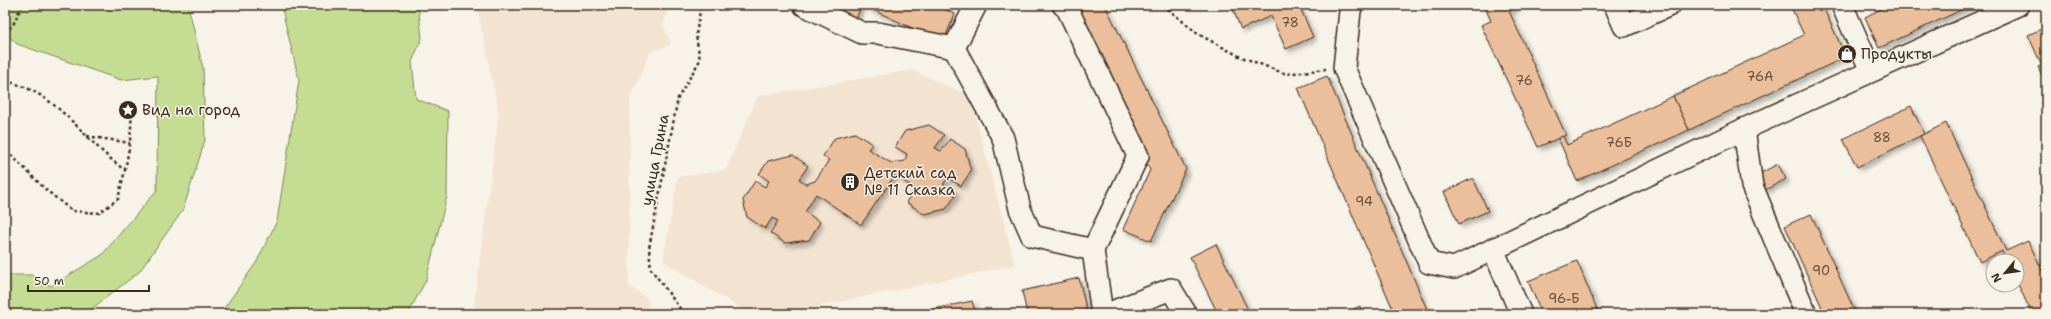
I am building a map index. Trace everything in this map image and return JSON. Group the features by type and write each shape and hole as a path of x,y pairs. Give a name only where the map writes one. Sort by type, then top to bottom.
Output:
{"street":[{"path":"804,5 862,33 878,34 954,48"},
{"path":"954,48 976,5"},
{"path":"1063,5 1067,8 1138,156 1093,250 1102,314"},
{"path":"1352,5 1350,11 1344,68 1429,263 1454,268 1744,129 2018,5"},
{"path":"1615,5 1624,26 1670,5"},
{"path":"1842,5 1871,71"},
{"path":"954,48 1003,138 1020,209 1032,236 1093,250"},
{"path":"1744,129 1752,186 1806,314"},
{"path":"1493,249 1521,314"},
{"path":"1113,314 1117,310 1171,289 1186,314"}],"path":[{"path":"5,34 14,23 22,5"},
{"name":"улица Грина","path":"684,314 652,269 649,248 678,98 700,60 696,35 701,5"},
{"path":"1163,5 1198,34 1239,56 1286,74 1307,70 1344,68"},
{"path":"5,81 41,94 68,117 109,159 126,170"},
{"path":"5,149 45,189 72,210 99,213 118,199 126,170 130,143 132,110"},
{"path":"86,136 130,143"},
{"path":"5,203 8,230 5,236"}],"shaded area":[{"path":"477,5 671,5 663,25 671,45 651,51 630,99 629,286 647,298 650,314 473,314 499,112"},
{"path":"912,70 970,96 1015,265 782,314 750,314 663,261 678,177 726,170 758,96"}],"green space":[{"path":"5,5 188,5 203,68 205,140 183,210 139,272 85,314 5,314 5,275 32,275 51,286 102,255 157,190 158,76 121,80 17,44 5,33"},
{"path":"281,5 418,5 422,38 412,62 416,99 448,111 447,196 426,280 408,314 220,314 256,263 277,221 299,80"}],"building":[{"path":"819,5 862,5 855,21"},
{"path":"862,5 935,5 955,14 943,42"},
{"path":"1072,5 1105,5 1186,169 1151,241 1123,229 1150,170"},
{"path":"1231,5 1299,5 1313,37 1286,49 1271,16 1241,29"},
{"path":"1484,5 1515,5 1516,8 1509,11 1566,135 1538,147 1481,25 1491,21"},
{"path":"1790,5 1822,5 1846,57 1689,130 1673,96 1804,35"},
{"path":"1889,5 1972,5 1879,48 1865,17"},
{"path":"2046,27 2046,84 2038,67 2042,66 2028,35"},
{"path":"1327,76 1429,314 1395,314 1298,88"},
{"path":"1673,96 1689,130 1577,181 1558,138 1563,136 1567,145"},
{"path":"1911,106 1924,134 1857,167 1843,139"},
{"path":"1946,123 2006,251 2028,241 2046,278 2046,314 2032,314 2022,293 2025,293 2025,253 2003,253 2002,251 1998,253 1985,253 1985,260 1980,262 1920,136"},
{"name":"Детский сад № 11 Сказка","path":"929,125 944,135 935,148 941,151 950,139 965,149 971,171 961,186 948,178 943,184 957,193 946,209 924,214 906,202 915,189 895,175 861,225 816,194 805,212 820,222 809,240 785,243 770,233 778,221 772,218 765,229 747,217 743,200 755,181 765,187 769,181 759,174 768,161 793,155 808,166 799,179 806,184 815,181 829,160 823,156 835,138 855,133 872,144 868,149 891,163 905,161 907,154 895,147 905,131"},
{"path":"1778,164 1786,179 1765,190 1757,175"},
{"path":"1473,178 1488,211 1459,224 1444,192"},
{"path":"1811,214 1856,314 1825,314 1785,226"},
{"path":"1216,244 1250,314 1218,314 1190,257"},
{"path":"1577,261 1599,314 1542,314 1528,281"},
{"path":"1079,278 1087,313 1027,314 1022,291"},
{"path":"972,301 976,314 920,314 920,312"},
{"path":"1360,306 1364,314 1343,314"}],"place":[{"name":"Продукты","path":"1847,54"},
{"name":"Вид на город","path":"128,110"},
{"name":"Детский сад № 11 Сказка","path":"850,182"}]}
